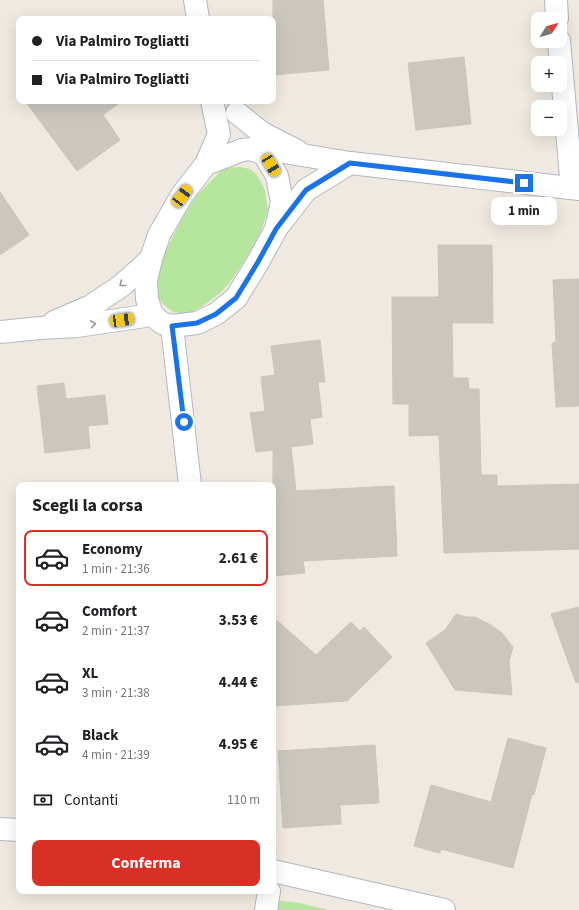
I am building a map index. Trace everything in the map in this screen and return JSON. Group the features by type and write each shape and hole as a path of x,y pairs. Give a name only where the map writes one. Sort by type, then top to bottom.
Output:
{"street":[{"path":"195,0 198,16"},
{"path":"556,0 557,12"},
{"path":"206,164 242,150 258,152 278,151 350,163 575,189 560,48"},
{"path":"213,104 218,134 206,164 178,202 159,235 146,280 147,299 152,315 162,323 172,326 197,323 216,314 236,298 276,229 306,190 350,163"},
{"path":"233,107 248,130 258,152 277,176 282,202 276,229"},
{"path":"233,107 262,133 305,156"},
{"path":"40,328 91,306 121,286 151,259"},
{"path":"0,332 78,326 152,315"},
{"path":"172,326 190,482"},
{"path":"0,829 16,830"},
{"path":"276,872 444,910"},
{"path":"266,910 269,894"}],"green space":[{"path":"240,167 250,169 257,175 265,190 268,210 261,231 252,249 231,281 220,293 189,314 173,312 162,303 158,297 154,275 182,219 197,195 224,168"},
{"path":"277,900 299,903 329,910 276,910"}],"building":[{"path":"273,0 323,0 329,70 276,75 276,16 273,16"},
{"path":"464,57 471,124 416,130 408,63"},
{"path":"27,104 118,104 103,115 120,140 77,171"},
{"path":"0,192 29,235 0,255"},
{"path":"438,245 492,245 493,323 452,323 453,378 468,378 469,389 479,389 481,475 497,475 497,486 579,484 579,549 444,553 439,435 409,436 409,404 393,404 392,297 439,297"},
{"path":"579,279 579,406 556,407 552,343 556,342 553,280"},
{"path":"320,340 325,382 318,382 322,417 310,419 313,444 291,447 296,491 394,486 397,556 303,561 305,573 276,576 276,482 273,482 273,450 256,452 250,413 265,411 261,377 275,375 271,346"},
{"path":"64,383 66,399 105,395 108,424 88,426 90,448 45,453 37,386"},
{"path":"579,607 579,682 576,683 551,614"},
{"path":"456,614 466,617 475,617 489,624 502,633 513,647 509,661 512,695 455,690 426,643 445,630"},
{"path":"276,620 316,655 351,622 360,631 364,627 392,657 347,701 276,706"},
{"path":"508,738 546,748 534,795 532,794 513,868 441,849 440,853 414,846 431,785 491,802"},
{"path":"375,745 379,803 340,805 341,824 283,828 278,751"}],"route":[{"path":"184,422 172,326 197,323 216,314 236,298 276,229 306,190 350,163 524,183"}]}
